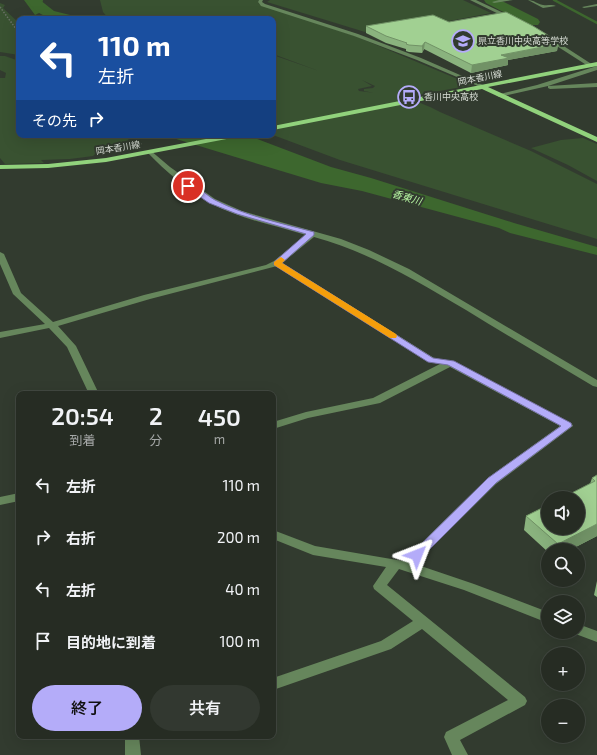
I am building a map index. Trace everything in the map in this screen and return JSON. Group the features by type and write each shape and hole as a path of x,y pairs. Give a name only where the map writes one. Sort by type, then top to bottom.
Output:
{"main road":[{"name":"岡本香川線","path":"276,127 594,64"},
{"path":"481,86 597,140"},
{"name":"岡本香川線","path":"0,167 81,163 167,149 222,138"}],"street":[{"path":"261,0 260,2 263,5 363,38 419,59 481,86"},
{"path":"472,0 514,20"},
{"path":"494,1 511,0"},
{"path":"530,0 543,7 554,6"},
{"path":"494,1 500,5"},
{"path":"597,5 586,7 597,11"},
{"path":"535,30 594,64"},
{"path":"499,95 538,87 597,68"},
{"path":"538,87 597,85"},
{"path":"149,151 172,173 212,201 239,213 338,241 366,252 406,271 597,384"},
{"path":"0,335 52,325 147,297 269,267 277,263 312,234"},
{"path":"0,254 17,294 43,316 71,346 93,391"},
{"path":"277,263 431,360 450,363 568,426 492,481 379,586 520,701 451,736 460,755"},
{"path":"276,425 306,415 376,401 450,363"},
{"path":"0,501 16,498"},
{"path":"276,535 313,550 401,565 469,587 541,615"},
{"path":"276,683 386,645 423,622"},
{"path":"585,632 597,637"},
{"path":"132,739 133,755"}],"path":[{"path":"0,7 16,29"},
{"path":"135,138 149,151"}],"shaded area":[{"path":"100,0 260,0 258,1 259,4 355,36 472,85 403,98 431,107 531,151 597,184 597,239 340,160 276,136 276,56 319,71 276,55 276,16 106,16 103,12","holes":["362,80 375,86 373,88 364,89 364,91 374,93 359,91 358,89 372,86"]},
{"path":"270,0 463,0 491,13 439,23 434,20 365,32 267,2"},
{"path":"0,3 5,5 3,8 16,20 16,55 0,52"},
{"path":"0,56 16,60 16,138 127,138 129,140 102,148 93,156 70,159 41,160 44,163 5,164 0,158 0,78 5,78 6,73 0,70"},
{"path":"583,138 597,144 597,181 568,165 531,148 561,140"}],"water":[{"path":"24,0 43,0 42,5 48,12 41,12 35,15"},
{"path":"173,138 255,138 331,167 597,247 597,255 510,233 499,228 362,191 321,183"}],"building":[{"path":"506,12 551,37 544,38 558,44 501,55 509,58 472,65 425,42 422,46 409,45 366,26 433,15 449,22"},
{"path":"597,475 597,524 585,530 585,491 576,491 595,481 592,478"},
{"path":"541,508 541,529 526,516"},
{"path":"548,535 576,535 560,543 557,543"}],"waterway":[{"name":"香東川","path":"33,0 40,8 56,16"},
{"path":"490,0 533,22"},
{"path":"554,0 597,23"}],"slow traffic":[{"path":"281,260 277,263 393,336"}],"place":[{"name":"県立香川中央高等学校","path":"463,41"},
{"name":"香川中央高校","path":"409,97"}],"route":[{"path":"188,186 212,201 239,213 312,234 277,263 431,360 450,363 568,426 492,481 417,555"}]}
